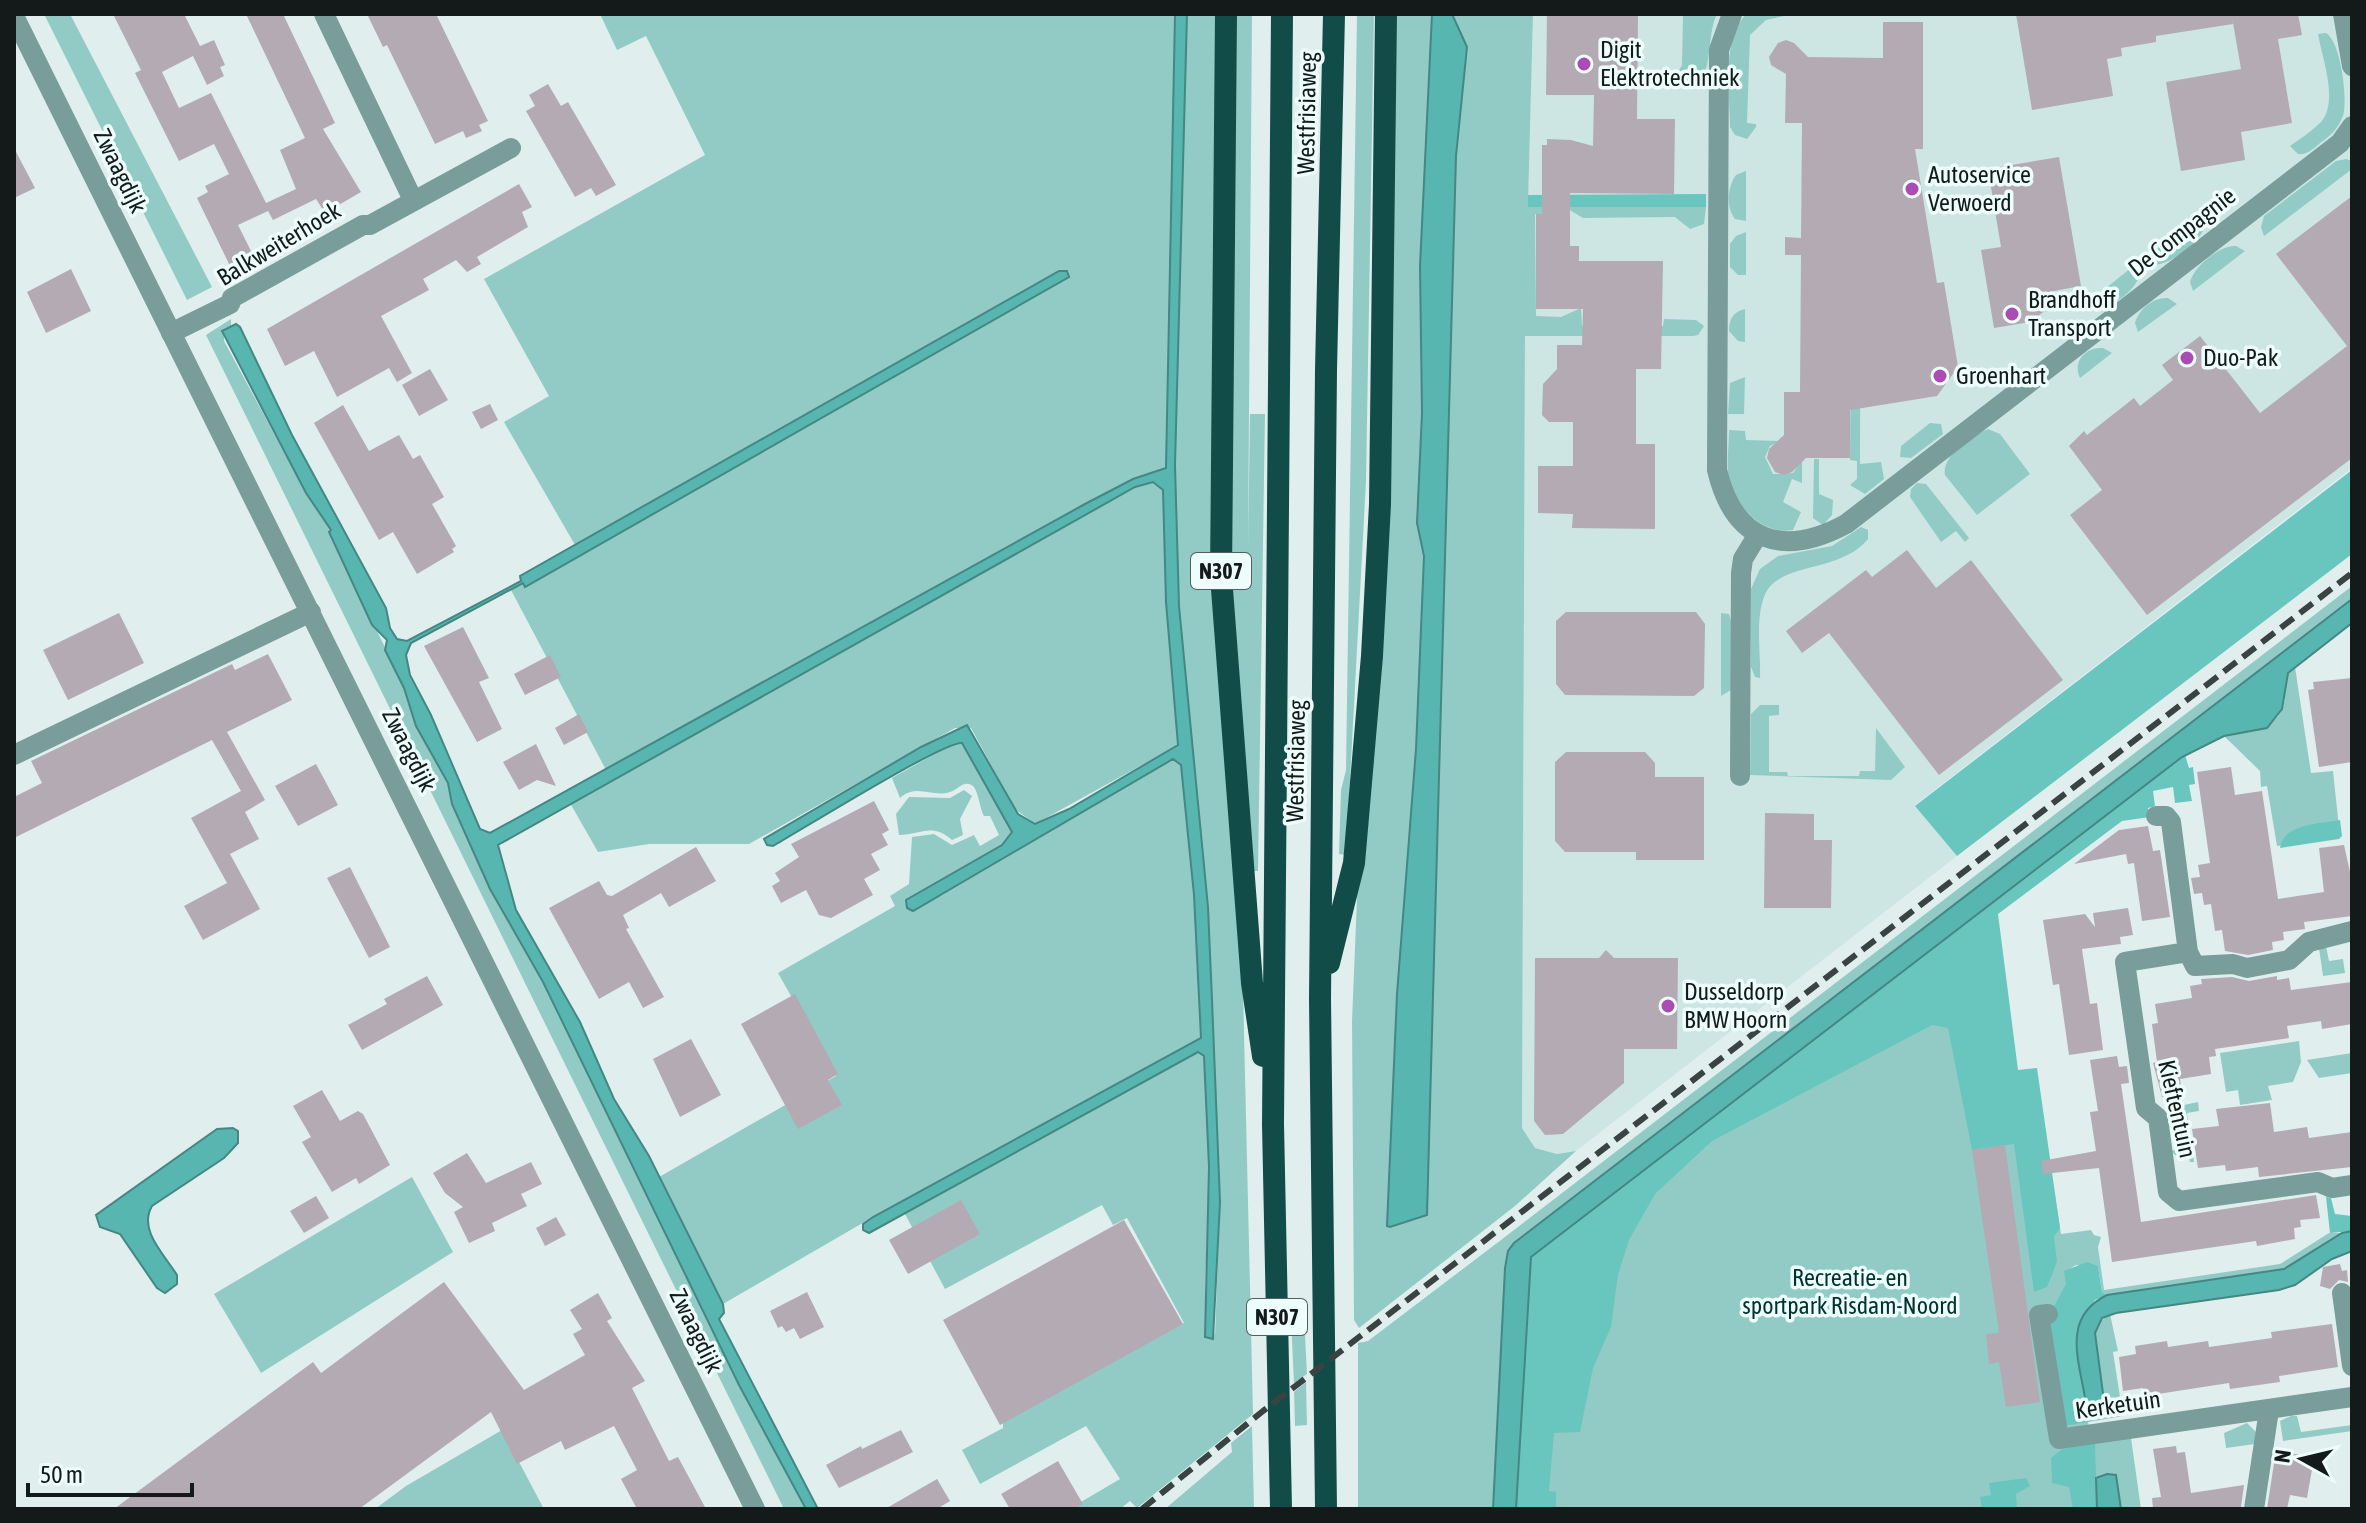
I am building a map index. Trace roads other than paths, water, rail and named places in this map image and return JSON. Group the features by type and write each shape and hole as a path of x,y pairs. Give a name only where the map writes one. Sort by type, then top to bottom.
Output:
{"highway":[{"name":"N307","path":"1226,14 1221,576 1252,983 1273,1124"},
{"name":"Westfrisiaweg","path":"1281,1509 1273,1124 1282,14"},
{"name":"Westfrisiaweg","path":"1326,1509 1320,999 1326,370 1334,14"},
{"name":"N307","path":"1320,999 1354,863 1372,656 1380,504 1386,14"}],"street":[{"path":"324,14 413,200"},
{"path":"1732,14 1719,50 1717,470 1729,508 1741,524 1757,536 1743,559 1741,573 1740,776"},
{"path":"2343,14 2352,66"},
{"name":"Zwaagdijk","path":"14,16 755,1509"},
{"name":"De Compagnie","path":"1757,536 1804,541 1846,524 2340,143 2352,126"},
{"name":"Balkweiterhoek","path":"171,333 230,304 232,298 511,148"},
{"path":"14,755 311,612"},
{"path":"2156,816 2166,816 2171,822 2190,961 2203,968 2233,964 2247,968 2289,960 2309,942 2352,931"},
{"name":"Kieftentuin","path":"2188,952 2125,962 2146,1104 2158,1118 2168,1192 2179,1201 2318,1182 2332,1188 2352,1185"},
{"path":"2342,1293 2352,1366"},
{"name":"Kerketuin","path":"2048,1314 2039,1315 2059,1439 2352,1397"},
{"path":"2254,1509 2269,1410"}],"railway":[{"path":"1142,1509 1263,1411 2352,573"}],"place":[{"name":"Digit Elektrotechniek","path":"1584,64"},
{"name":"Autoservice Verwoerd","path":"1912,189"},
{"name":"Brandhoff Transport","path":"2012,314"},
{"name":"Duo-Pak","path":"2187,358"},
{"name":"Groenhart","path":"1940,376"},
{"name":"Dusseldorp BMW Hoorn","path":"1668,1006"}],"park label":[{"name":"Recreatie- en sportpark Risdam-Noord","path":"1850,1292"}]}
